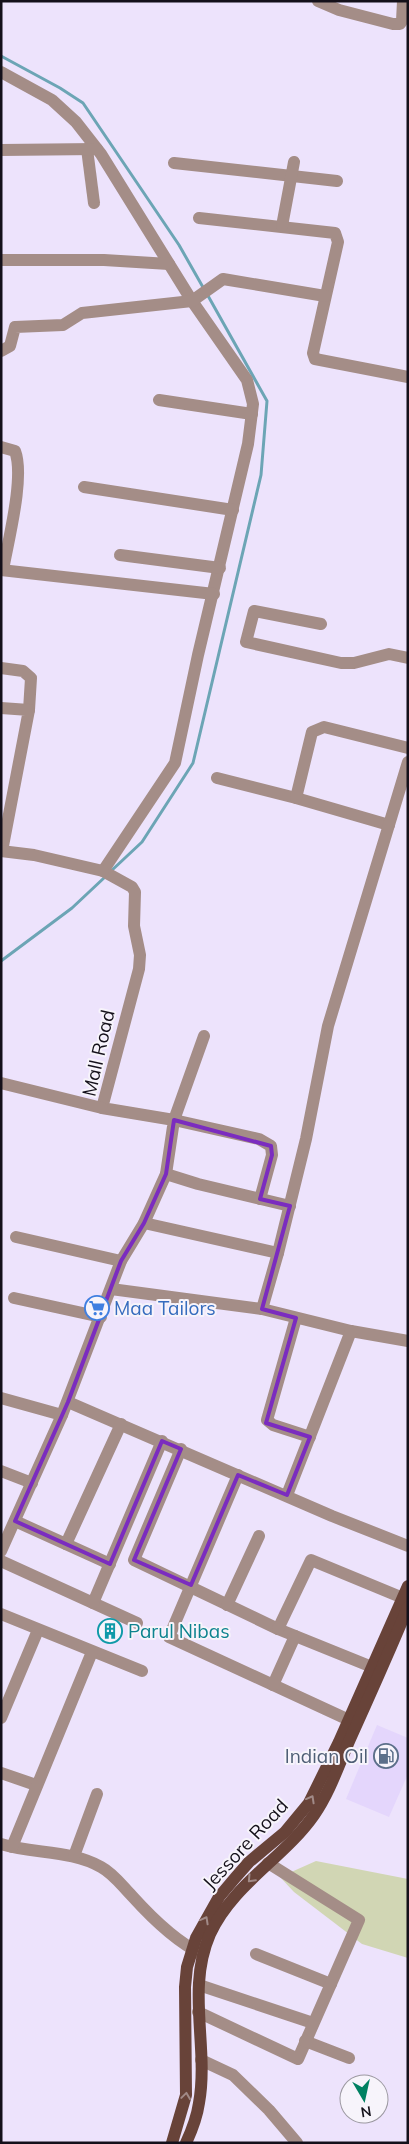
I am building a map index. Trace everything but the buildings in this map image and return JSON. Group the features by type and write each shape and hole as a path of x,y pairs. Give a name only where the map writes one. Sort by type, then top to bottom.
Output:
{"main road":[{"name":"Jessore Road","path":"186,2143 199,2103 201,2060 197,1951 251,1878 299,1834 315,1814 399,1630 406,1597"},
{"name":"Jessore Road","path":"172,2143 186,2095 185,1987 205,1919 230,1884 249,1862 285,1832 301,1814 322,1778 372,1667 399,1630"}],"street":[{"path":"318,1 339,10 394,24 404,24 402,20 403,1"},
{"path":"1,72 52,100 76,122 169,264 195,298 247,380 253,404 248,444 214,594 198,655 175,763 105,871 34,855 2,851 29,710 31,678 23,671 1,668"},
{"path":"1,150 92,149"},
{"path":"92,149 94,203"},
{"path":"282,226 294,162"},
{"path":"174,163 337,182"},
{"path":"198,218 282,226 335,234 338,237 313,353 316,359 408,377"},
{"path":"1,260 104,260 169,264"},
{"path":"9,351 12,332 20,326 63,325 82,313 195,298 223,279 325,296"},
{"path":"159,400 252,414"},
{"path":"1,447 11,448 15,451 18,465 16,492 2,570 214,594"},
{"path":"84,487 233,510"},
{"path":"120,555 220,568"},
{"path":"321,624 254,611 246,642 341,663 354,663 389,654 408,658"},
{"path":"1,708 29,710"},
{"path":"296,798 306,752 312,732 316,730 324,728 408,748"},
{"path":"262,1309 290,1206 328,1026 408,762"},
{"path":"217,778 296,798 389,825"},
{"name":"Mall Road","path":"105,871 132,887 136,897 134,926 140,955 139,969 102,1108 174,1120 259,1139 271,1146 272,1155 260,1199"},
{"path":"1,1551 5,1534 15,1521 68,1402 121,1261 144,1223 166,1174 174,1120 204,1036"},
{"path":"1,1083 102,1108"},
{"path":"166,1174 198,1184 290,1206"},
{"path":"144,1223 278,1253"},
{"path":"16,1237 121,1261"},
{"path":"111,1289 262,1309 351,1331 408,1340"},
{"path":"14,1298 101,1317"},
{"path":"296,1318 267,1420 273,1425 310,1437"},
{"path":"287,1496 351,1331"},
{"path":"1,1398 62,1415"},
{"path":"68,1402 408,1546"},
{"path":"66,1544 121,1424"},
{"path":"93,1603 162,1441"},
{"path":"181,1449 134,1560 191,1585 227,1605 278,1629 372,1667"},
{"path":"1,1471 32,1483"},
{"path":"238,1475 169,1637 349,1720"},
{"path":"15,1521 110,1564"},
{"path":"227,1605 259,1536"},
{"path":"278,1629 311,1560 406,1597"},
{"path":"1,1561 138,1623"},
{"path":"1,1614 142,1671"},
{"path":"1,1718 38,1630"},
{"path":"273,1685 295,1636"},
{"path":"92,1652 36,1785 7,1846 74,1856 110,1873 132,1897 197,1951"},
{"path":"1,1773 36,1785"},
{"path":"74,1856 97,1794"},
{"path":"198,2012 298,2059 359,1920 268,1863"},
{"path":"256,1954 331,1984"},
{"path":"199,1985 313,2023"},
{"path":"305,2041 349,2058"},
{"path":"201,2060 233,2075 269,2110 297,2143"}],"highlighted area":[{"path":"174,1120 271,1146 272,1155 260,1199 290,1206 262,1309 296,1318 266,1423 310,1437 287,1495 238,1475 191,1585 137,1563 134,1560 181,1449 162,1441 110,1564 15,1521 68,1402 121,1261 144,1223 166,1174"}],"shaded area":[{"name":"Indian Oil","path":"377,1725 408,1738 408,1774 389,1817 346,1799"}],"green space":[{"path":"316,1861 408,1879 408,1958 362,1944 294,1892 280,1877"}],"waterway":[{"path":"1,56 60,88 83,103 179,245 204,289"},
{"path":"110,872 142,842 193,763 261,475 267,401 207,294"},
{"path":"1,961 72,908 105,877"}],"place":[{"name":"Maa Tailors","path":"97,1308"},
{"name":"Parul Nibas","path":"110,1631"},
{"name":"Indian Oil","path":"386,1756"}]}
